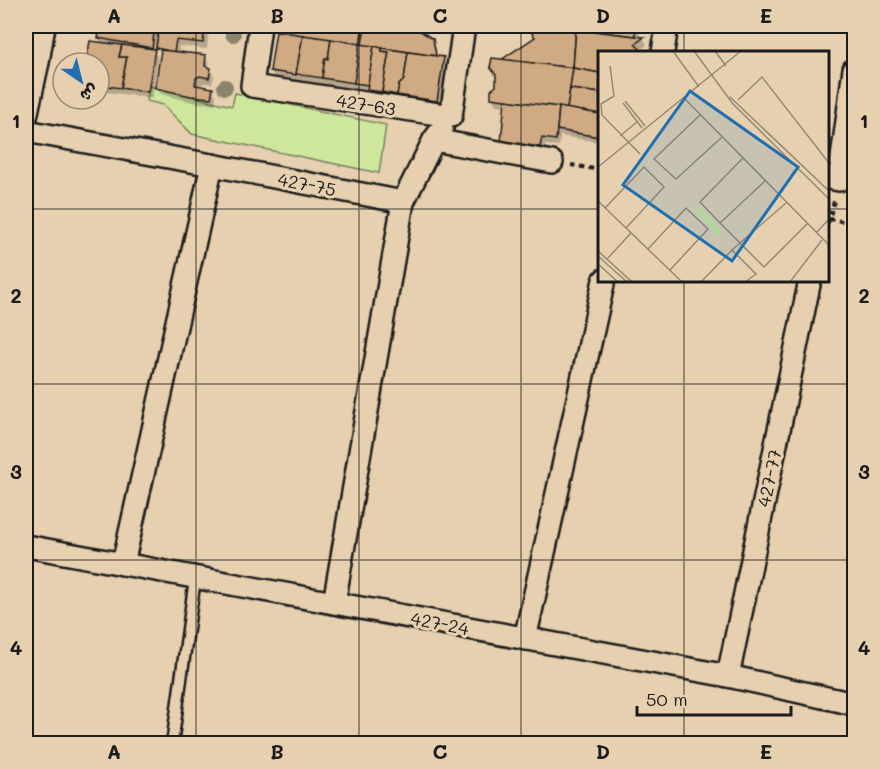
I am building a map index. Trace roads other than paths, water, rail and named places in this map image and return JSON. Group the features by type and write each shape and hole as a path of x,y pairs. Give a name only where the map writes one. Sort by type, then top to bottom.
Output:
{"street":[{"path":"26,117 32,61 44,26"},
{"name":"427-63","path":"260,26 252,86 451,116"},
{"path":"334,603 403,202 435,140 451,116 464,26"},
{"path":"663,51 667,26"},
{"path":"829,178 839,180 855,69"},
{"name":"427-75","path":"26,131 403,202"},
{"path":"435,140 552,162"},
{"path":"123,564 212,165"},
{"path":"525,639 604,282"},
{"name":"427-77","path":"728,676 810,282"},
{"name":"427-24","path":"26,546 728,676 855,704"}],"lane":[{"path":"172,744 195,579"}]}
